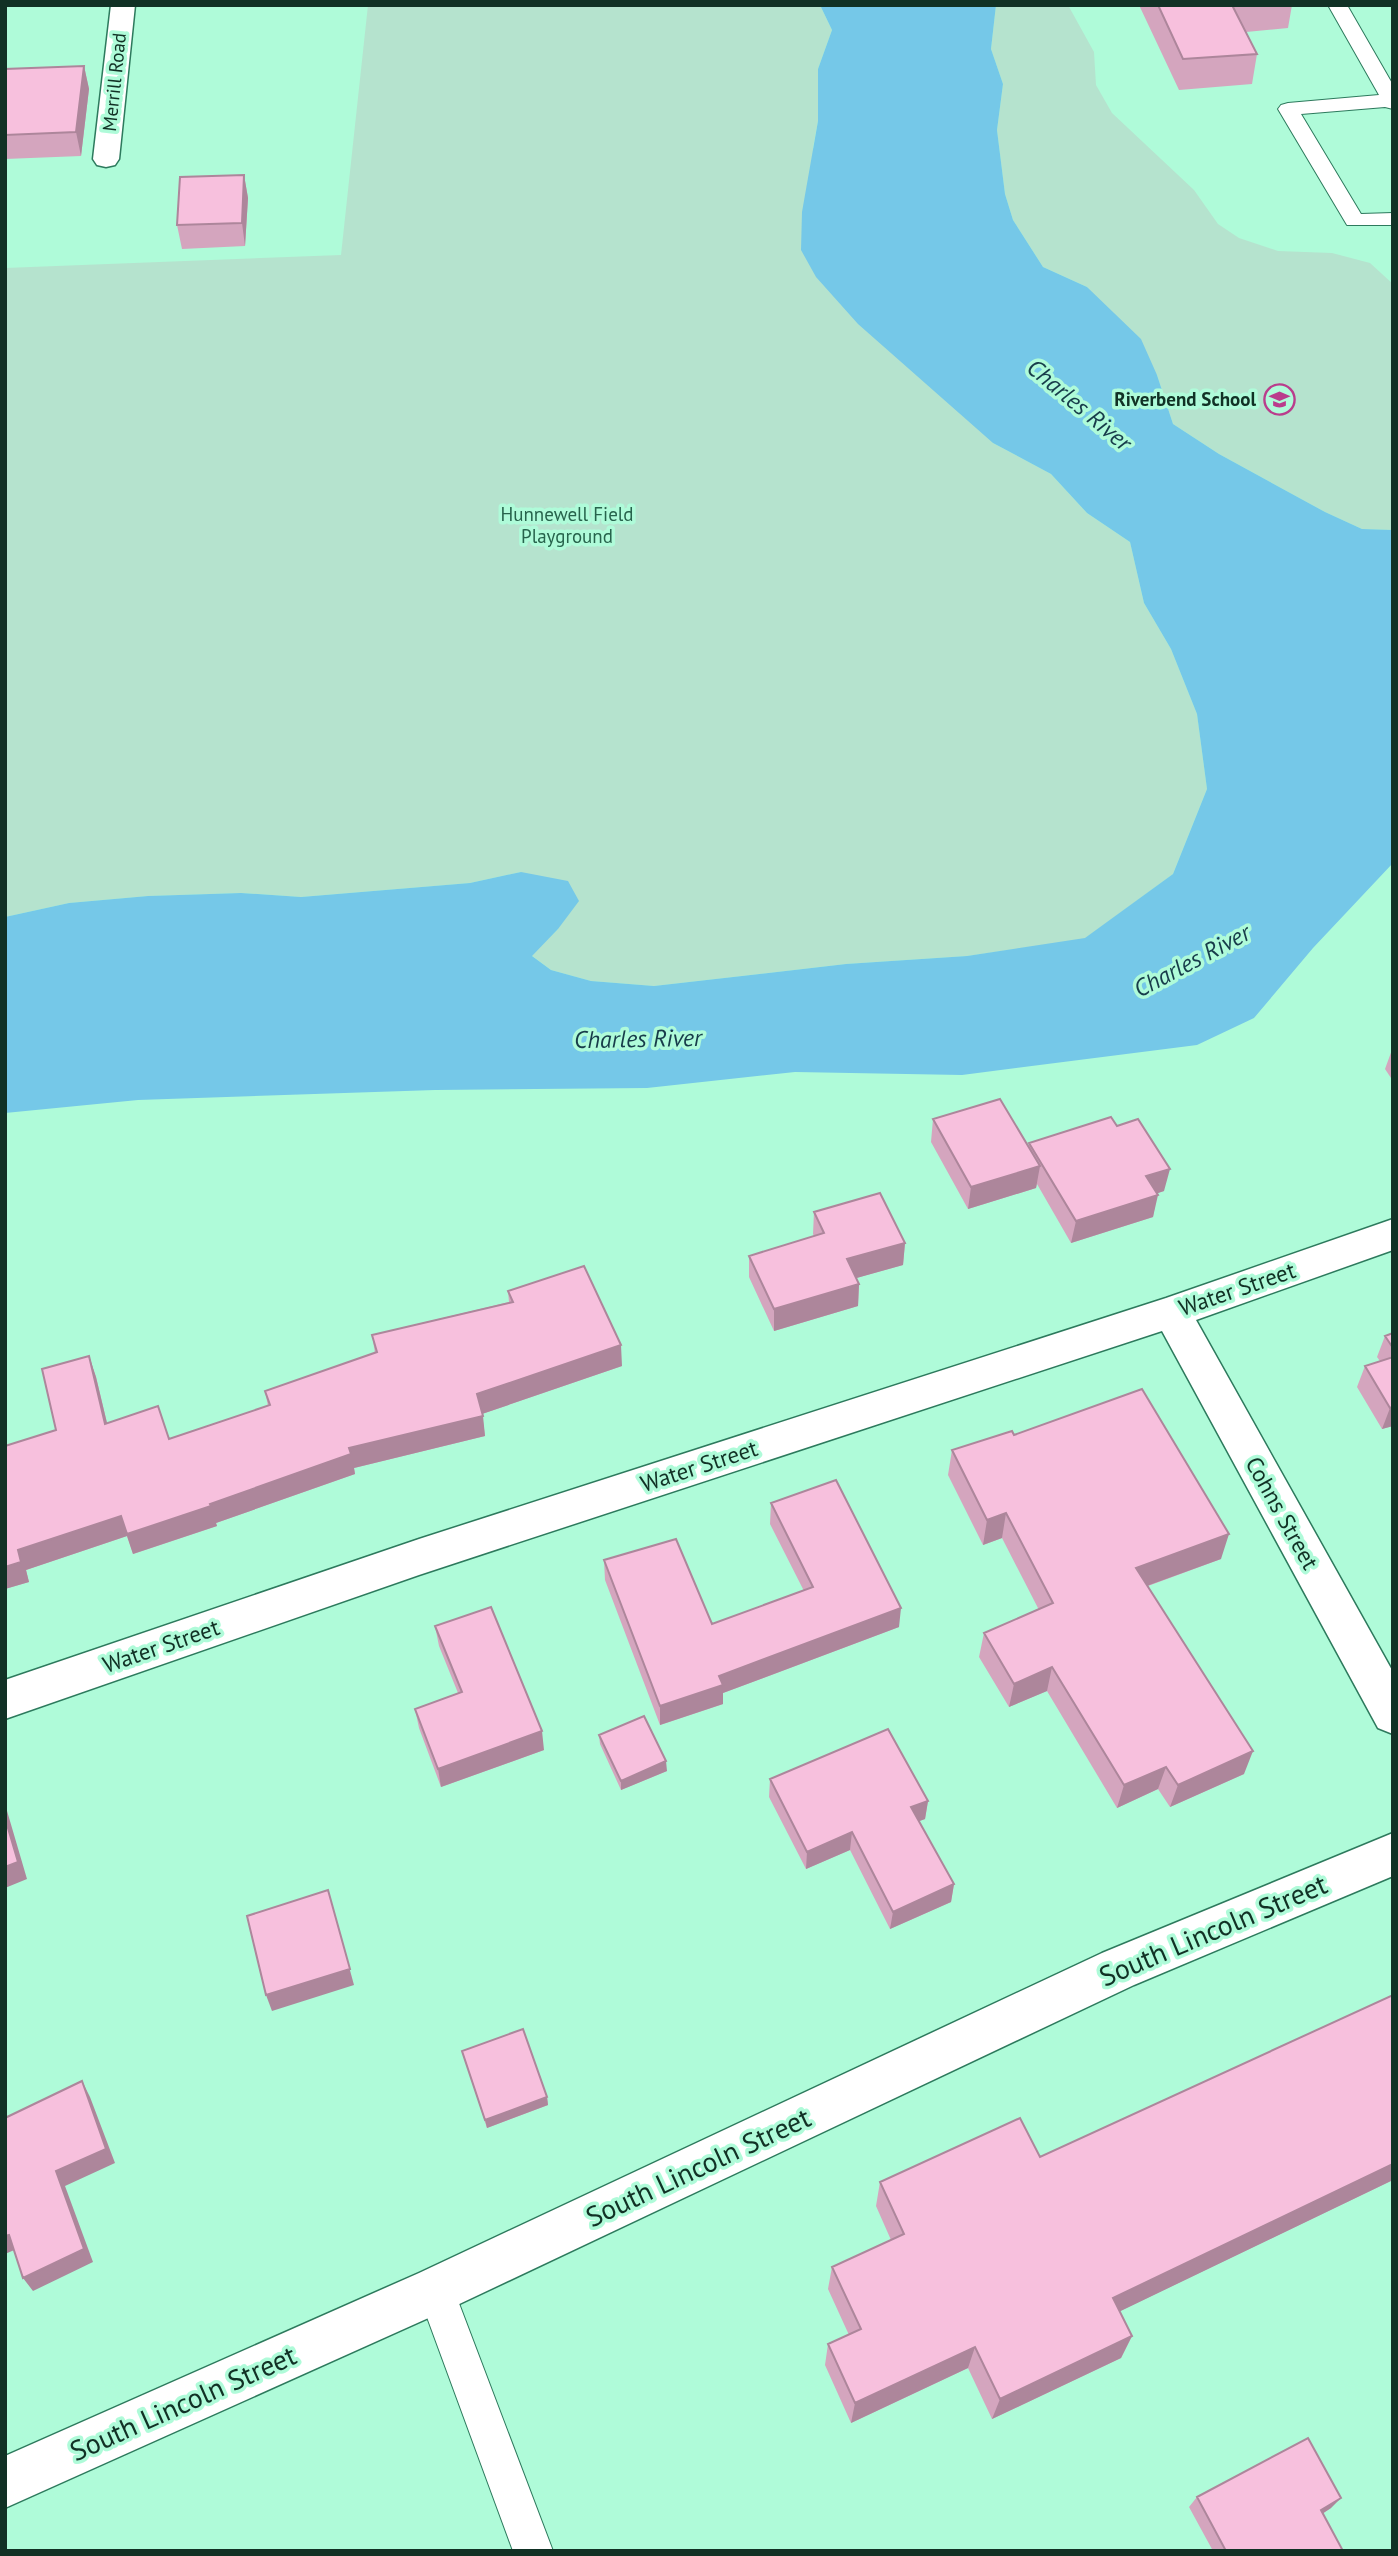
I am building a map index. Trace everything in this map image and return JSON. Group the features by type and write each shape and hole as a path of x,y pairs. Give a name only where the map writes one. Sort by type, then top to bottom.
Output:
{"street":[{"name":"Merrill Road","path":"106,159 123,5"},
{"name":"Water Street","path":"5,1700 419,1557 1172,1312 1393,1234"},
{"name":"Cohns Street","path":"1172,1312 1393,1714"},
{"name":"South Lincoln Street","path":"5,2482 436,2290 1118,1969 1393,1854"}],"lane":[{"path":"1337,5 1392,102 1288,109 1354,222 1393,219"},
{"path":"436,2290 533,2551"}],"green space":[{"name":"Hunnewell Field Playground","path":"368,5 820,5 832,30 818,69 818,121 813,148 993,443 1051,474 1087,513 1130,542 1144,603 1171,649 1197,714 1207,789 1173,874 1085,939 967,956 846,964 654,986 591,981 551,970 531,955 558,929 521,872 470,883 301,897 241,893 148,896 69,903 5,917 5,268 341,255"},
{"path":"996,5 1068,5 1094,52 1096,85 1112,113 1194,190 1218,224 1239,238 1278,251 1332,253 1370,263 1393,284 1393,530 1362,529 1325,512 1219,454 1173,424 1157,375 1087,287 1043,267 1013,220 1005,194 997,130 1003,84 991,49"}],"water":[{"name":"Charles River","path":"820,5 996,5 991,49 1003,84 997,130 1005,194 1013,220 1043,267 1087,287 1141,339 1157,375 1173,424 1219,454 1325,512 1362,529 1393,530 1393,863 1313,948 1254,1018 1197,1045 962,1075 795,1072 647,1088 435,1090 138,1100 5,1113 5,917 69,903 148,896 241,893 301,897 470,883 521,872 568,881 579,901 558,929 532,956 551,970 591,981 654,986 846,964 967,956 1085,938 1173,874 1207,789 1197,714 1171,649 1144,603 1130,542 1087,513 1051,474 993,443 858,324 816,277 801,250 802,212 818,121 818,69 832,30"}],"building":[{"path":"1158,5 1232,5 1257,54 1183,59"},
{"path":"84,66 76,132 5,135 5,69"},
{"path":"244,175 242,223 177,225 180,177"},
{"path":"1000,1099 1040,1166 971,1187 933,1119"},
{"path":"1111,1117 1117,1126 1138,1119 1170,1169 1146,1176 1158,1195 1076,1221 1029,1143"},
{"path":"880,1193 905,1243 847,1259 859,1284 774,1309 749,1256 824,1233 814,1212"},
{"path":"584,1266 621,1345 477,1394 483,1416 349,1448 351,1454 127,1534 121,1516 18,1550 21,1562 5,1567 5,1446 56,1430 42,1369 89,1356 105,1424 158,1406 169,1439 270,1405 265,1391 377,1352 372,1335 513,1302 508,1291"},
{"path":"1393,1333 1393,1348 1385,1336"},
{"path":"1393,1357 1393,1407 1390,1408 1365,1366"},
{"path":"1142,1389 1229,1534 1136,1568 1253,1751 1178,1785 1166,1767 1124,1785 1052,1667 1014,1684 984,1633 1053,1603 1006,1513 987,1520 952,1450 1012,1431 1014,1435"},
{"path":"836,1480 901,1608 719,1676 723,1685 660,1706 604,1560 676,1539 712,1624 813,1587 771,1503"},
{"path":"491,1607 542,1731 438,1769 415,1709 462,1692 435,1626"},
{"path":"644,1716 666,1761 621,1781 599,1735"},
{"path":"888,1729 928,1801 911,1807 954,1884 893,1912 852,1832 807,1852 770,1779"},
{"path":"5,1818 18,1862 5,1867"},
{"path":"328,1890 350,1969 266,1995 247,1916"},
{"path":"1393,1995 1393,2164 1113,2298 1132,2336 1000,2399 975,2347 855,2403 828,2344 861,2329 832,2267 904,2234 880,2182 1020,2118 1040,2157"},
{"path":"523,2029 547,2097 485,2120 462,2051"},
{"path":"82,2081 106,2149 56,2171 84,2249 23,2278 9,2235 5,2236 5,2118"},
{"path":"1308,2438 1341,2498 1321,2510 1343,2551 1226,2551 1197,2497"}],"place":[{"name":"Riverbend School","path":"1279,399"}]}
